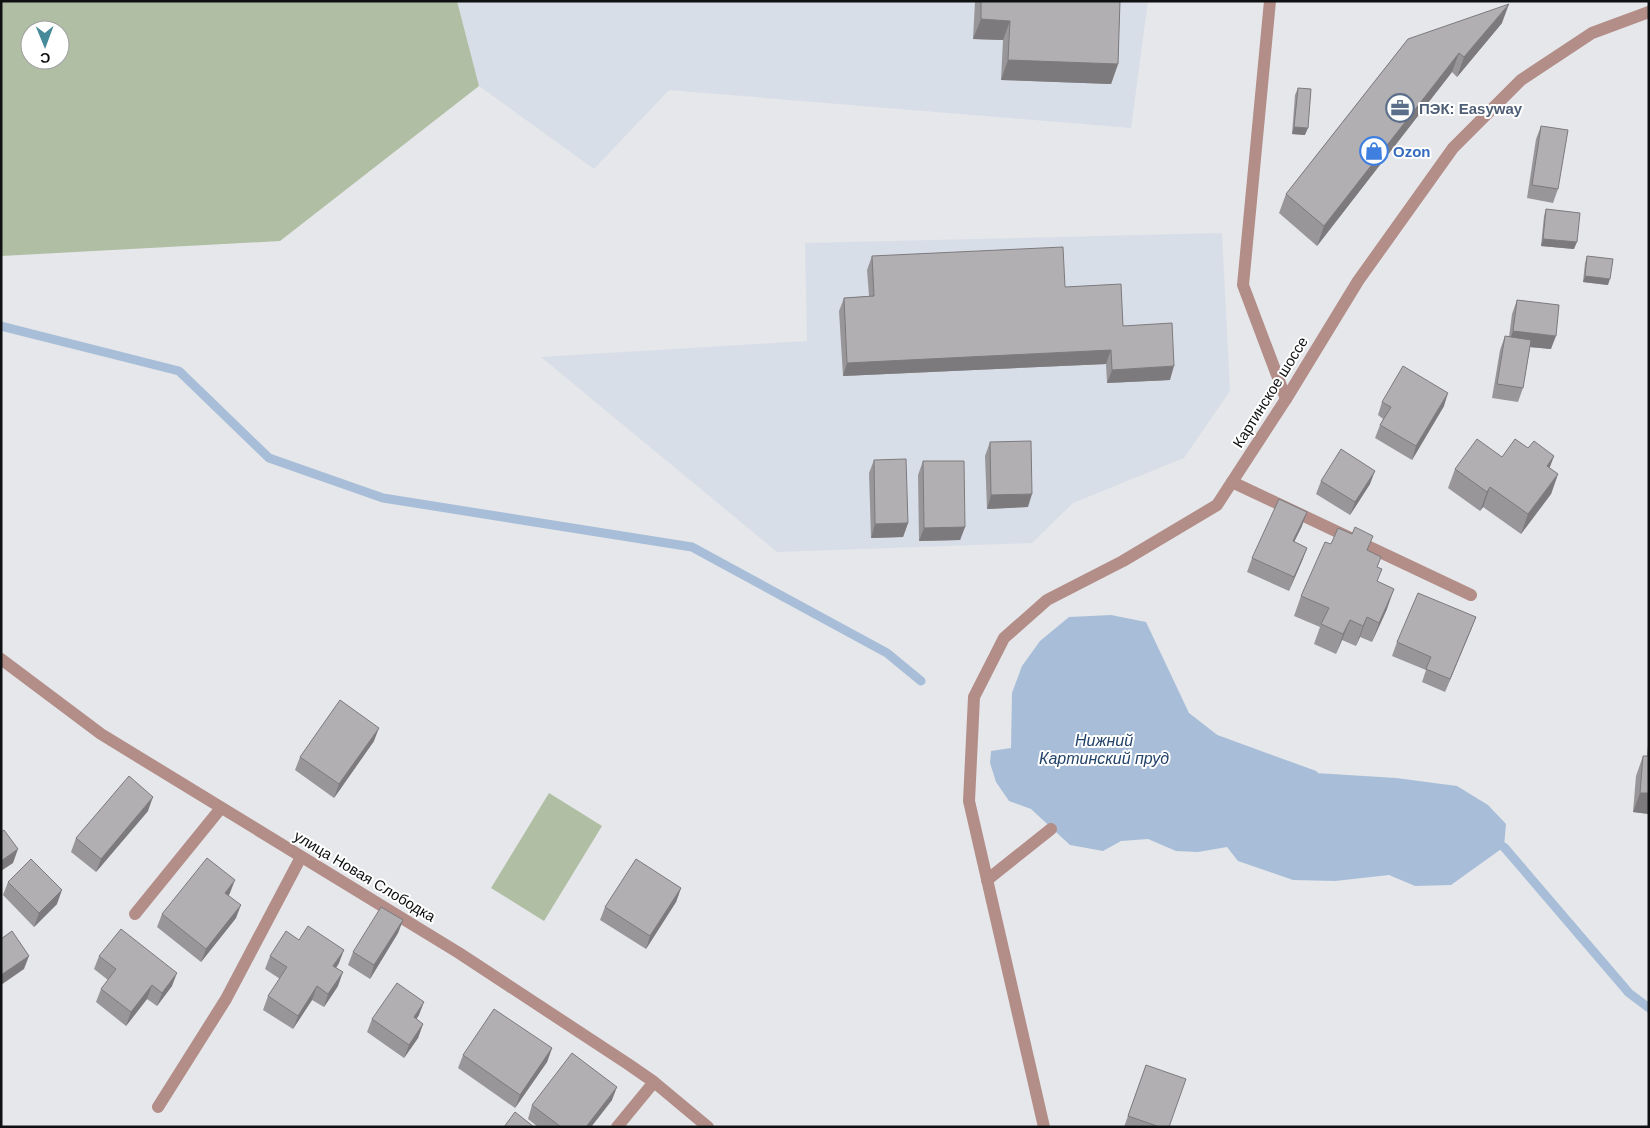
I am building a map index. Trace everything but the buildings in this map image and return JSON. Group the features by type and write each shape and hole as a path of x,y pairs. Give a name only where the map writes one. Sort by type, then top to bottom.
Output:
{"street":[{"path":"1270,1 1243,285 1286,399"},
{"name":"Картинское шоссе","path":"1044,1127 968,801 974,697 1004,638 1047,600 1123,561 1217,505 1286,399 1358,281 1453,148 1522,80 1592,32 1649,12"},
{"path":"1232,482 1472,595"},
{"name":"улица Новая Слободка","path":"1,659 101,734 459,953 654,1082 708,1127"},
{"path":"135,914 221,808"},
{"path":"987,880 1051,829"},
{"path":"158,1107 226,999 301,856"},
{"path":"617,1127 654,1082"}],"shaded area":[{"path":"457,1 1148,1 1131,128 669,90 594,169 479,86"},
{"path":"1222,233 1230,391 1184,458 1073,503 1032,543 777,552 541,357 807,341 805,243"}],"green space":[{"path":"1,1 457,1 479,86 280,241 1,256"},
{"path":"549,793 602,826 544,921 491,888"}],"water":[{"name":"Нижний Картинский пруд","path":"1111,615 1146,622 1189,713 1238,751 1300,772 1396,778 1457,786 1488,805 1506,824 1504,847 1451,885 1415,886 1389,875 1335,881 1293,880 1238,861 1227,847 1198,852 1176,851 1148,839 1121,841 1103,851 1070,845 1031,809 1009,801 996,782 990,763 991,751 1011,748 1012,693 1022,666 1040,641 1069,617"}],"waterway":[{"path":"1,326 179,371 269,458 383,498 692,547 887,653 921,681"},
{"path":"1218,740 1314,775"},
{"path":"1495,843 1504,847 1629,993 1649,1008"}],"place":[{"name":"ПЭК: Easyway","path":"1400,108"},
{"name":"Ozon","path":"1374,151"}]}
